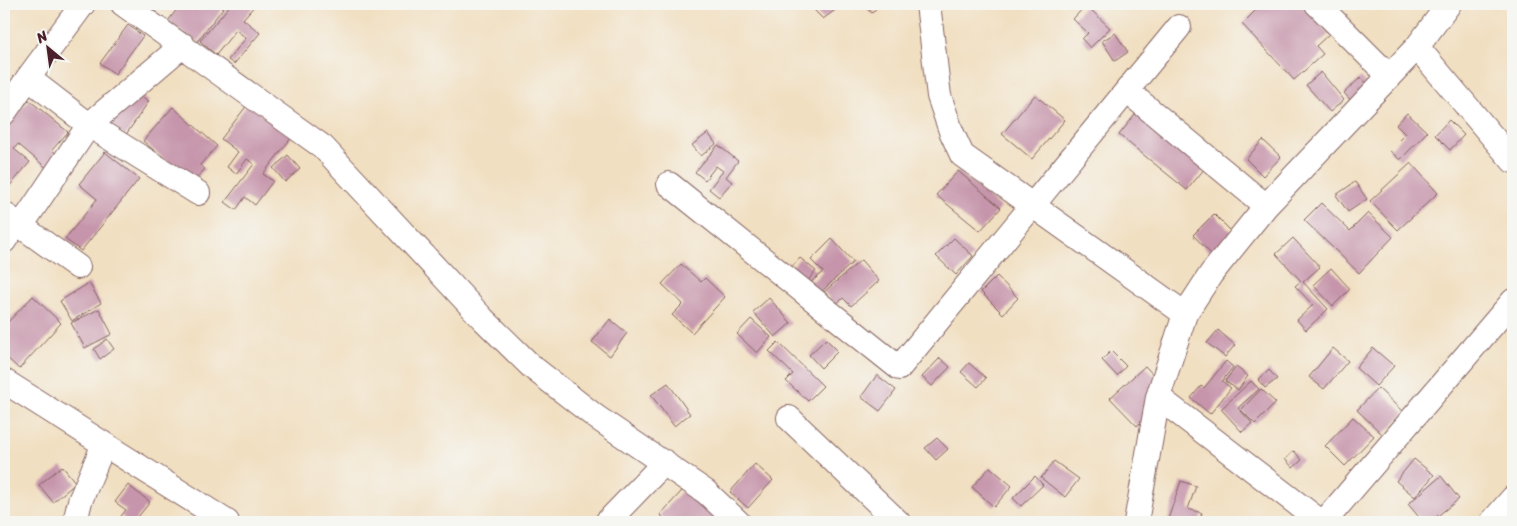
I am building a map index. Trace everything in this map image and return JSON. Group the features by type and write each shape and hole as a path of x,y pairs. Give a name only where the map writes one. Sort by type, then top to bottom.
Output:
{"street":[{"path":"4,113 83,4"},
{"path":"123,4 183,45 323,147 483,320 532,367 596,417 665,462 706,492 738,522"},
{"path":"928,4 939,96 951,131 962,155 1185,314"},
{"path":"1316,4 1389,76"},
{"path":"1136,522 1158,397 1185,314 1211,274 1266,206 1417,47 1449,4"},
{"path":"669,184 900,368 1032,204 1178,28"},
{"path":"78,267 11,226 89,125 183,45"},
{"path":"1417,47 1513,161"},
{"path":"28,78 89,125 198,193"},
{"path":"1127,91 1266,206"},
{"path":"1158,397 1322,522 1513,301"},
{"path":"4,380 226,522"},
{"path":"789,418 898,522"},
{"path":"75,522 80,501 104,444"},
{"path":"607,522 665,462"},
{"path":"1492,522 1513,498"}],"building":[{"path":"181,4 226,4 197,42 168,21"},
{"path":"231,4 256,4 243,19 260,33 234,64 228,60 246,38 236,30 216,55 200,41"},
{"path":"808,4 843,4 823,19"},
{"path":"862,4 880,4 872,13"},
{"path":"1262,4 1300,4 1329,34 1316,46 1323,54 1294,80 1242,24"},
{"path":"1086,5 1110,28 1090,48 1082,39 1088,33 1073,19"},
{"path":"128,25 143,36 115,74 100,63"},
{"path":"1115,33 1128,52 1115,61 1102,41"},
{"path":"1321,72 1344,100 1330,112 1306,85"},
{"path":"1361,77 1373,91 1356,106 1344,93"},
{"path":"133,92 149,101 125,136 108,123"},
{"path":"1035,95 1065,120 1032,159 1002,134"},
{"path":"29,100 68,132 52,150 60,157 49,170 18,144 14,149 30,162 8,188 4,184 4,130"},
{"path":"248,104 292,137 263,174 273,181 255,205 245,197 236,210 225,202 254,164 247,159 236,174 227,167 238,152 221,139"},
{"path":"173,107 217,146 200,165 205,169 192,183 143,141"},
{"path":"1141,107 1210,162 1187,190 1119,135"},
{"path":"1407,113 1427,132 1400,160 1389,150 1405,134 1396,125"},
{"path":"1449,120 1464,135 1450,150 1435,135"},
{"path":"708,133 716,144 701,156 692,145"},
{"path":"1263,140 1281,157 1263,176 1246,159"},
{"path":"718,145 738,161 726,177 732,182 719,197 709,189 723,171 716,166 705,180 695,172"},
{"path":"105,152 139,179 81,251 65,239 97,199 79,184"},
{"path":"288,155 300,169 285,182 273,168"},
{"path":"1411,163 1438,193 1398,230 1370,201"},
{"path":"958,171 1001,208 980,231 936,195"},
{"path":"1355,182 1367,199 1348,212 1336,195"},
{"path":"1321,203 1350,231 1368,213 1393,237 1359,273 1304,220"},
{"path":"1214,214 1233,233 1211,254 1193,235"},
{"path":"954,238 973,256 956,275 936,256"},
{"path":"1293,238 1320,267 1303,282 1328,309 1306,330 1297,320 1313,305 1295,286 1301,281 1276,254"},
{"path":"832,239 853,262 820,293 810,283 823,272 811,260"},
{"path":"800,258 816,271 804,285 787,272"},
{"path":"861,260 879,281 851,306 843,298 835,305 824,292"},
{"path":"681,264 701,282 705,278 725,297 692,333 672,315 683,304 662,284"},
{"path":"1331,268 1350,289 1333,306 1313,285"},
{"path":"997,276 1018,298 1003,314 981,292"},
{"path":"89,283 101,303 72,321 60,301"},
{"path":"33,296 61,323 19,369 4,355 4,326"},
{"path":"769,298 791,323 775,337 753,312"},
{"path":"99,309 112,334 85,348 71,323"},
{"path":"610,319 627,333 610,356 592,342"},
{"path":"751,319 771,337 757,353 737,334"},
{"path":"1218,330 1235,345 1225,357 1207,343"},
{"path":"107,339 114,349 100,359 94,349"},
{"path":"826,339 838,351 821,368 809,355"},
{"path":"778,342 823,386 808,401 786,381 793,374 769,351"},
{"path":"1333,348 1348,361 1324,389 1309,377"},
{"path":"1373,348 1394,366 1376,386 1356,368"},
{"path":"1111,351 1126,366 1117,376 1102,360"},
{"path":"940,358 950,367 932,386 922,377"},
{"path":"1226,361 1233,367 1222,381 1231,388 1210,414 1191,398 1201,386 1204,388"},
{"path":"969,363 986,378 978,387 961,372"},
{"path":"1145,366 1161,383 1145,398 1155,409 1137,426 1110,398"},
{"path":"1236,367 1248,376 1238,390 1225,381"},
{"path":"1269,370 1277,379 1265,388 1258,380"},
{"path":"877,375 896,390 880,411 861,397"},
{"path":"1251,381 1259,389 1238,408 1252,423 1242,432 1221,409"},
{"path":"668,383 690,414 674,426 651,395"},
{"path":"1378,388 1404,413 1383,435 1357,410"},
{"path":"1261,389 1276,403 1255,424 1241,410"},
{"path":"1353,417 1374,436 1345,466 1325,446"},
{"path":"937,438 948,449 936,460 925,448"},
{"path":"1294,451 1302,460 1293,468 1285,459"},
{"path":"1414,459 1434,475 1415,497 1396,481"},
{"path":"1054,461 1079,479 1065,497 1041,478"},
{"path":"755,464 773,480 748,508 730,492"},
{"path":"62,466 76,483 53,502 39,485"},
{"path":"990,467 1012,486 994,507 972,487"},
{"path":"1035,476 1043,485 1021,506 1013,498"},
{"path":"1441,476 1459,499 1430,522 1423,522 1408,504"},
{"path":"1181,481 1196,486 1188,509 1202,513 1199,522 1167,522"},
{"path":"690,482 734,522 669,522 660,515"},
{"path":"128,485 150,502 134,522 128,522 121,516 126,510 115,502"}]}
